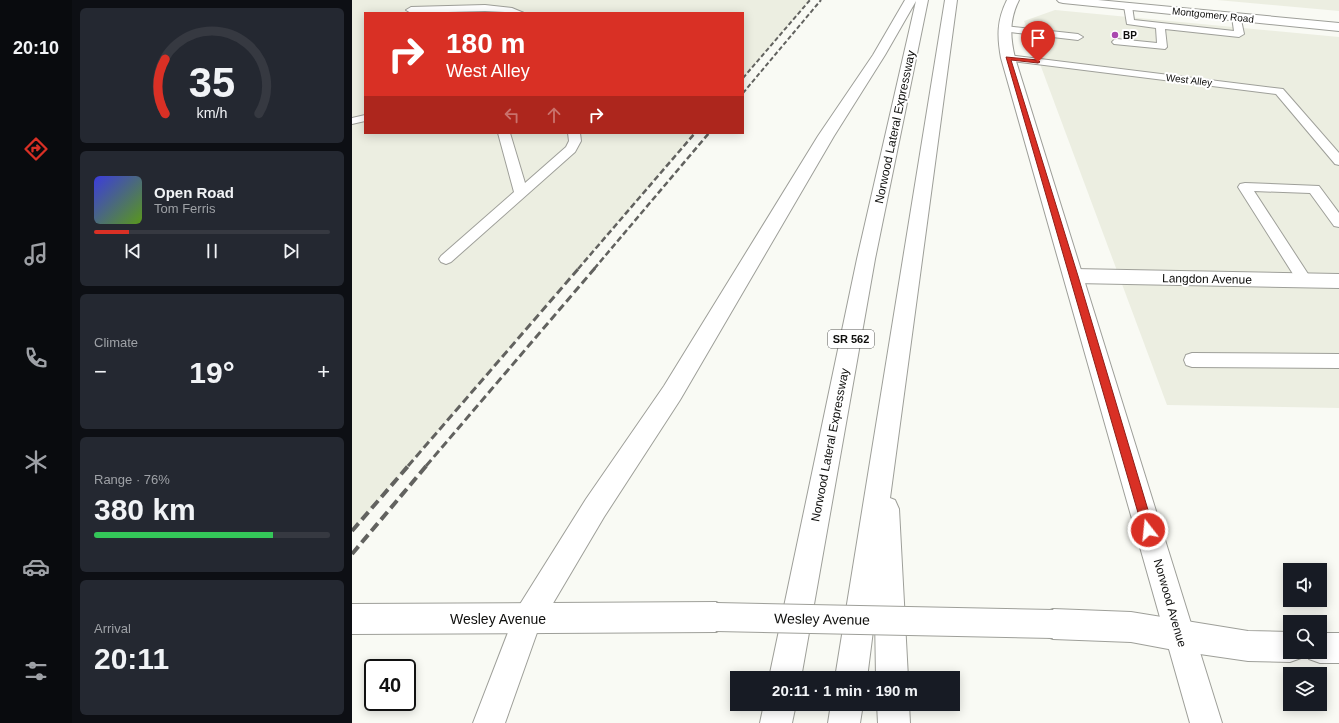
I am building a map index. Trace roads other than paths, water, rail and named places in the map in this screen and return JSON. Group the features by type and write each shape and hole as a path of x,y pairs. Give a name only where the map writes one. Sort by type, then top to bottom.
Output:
{"main road":[{"path":"489,723 527,619 595,508 672,393 826,136 879,55 911,0"},
{"name":"Norwood Lateral Expressway","path":"786,671 866,259 922,0"},
{"path":"852,671 951,0"},
{"name":"Norwood Avenue","path":"1013,0 1006,14 1004,37 1008,58 1206,723"},
{"name":"Montgomery Road","path":"1063,0 1339,27"},
{"name":"Langdon Avenue","path":"1074,276 1339,281"},
{"path":"884,456 892,671"},
{"name":"Wesley Avenue","path":"352,618 527,619 716,617 1053,624 1131,627 1248,646 1283,647"},
{"path":"1327,648 1339,648"},
{"path":"776,723 779,711"},
{"path":"844,723 846,711"},
{"path":"893,711 894,723"}],"lane":[{"path":"1128,6 1130,22 1239,34 1237,17"},
{"path":"411,10 470,11 512,9 517,12"},
{"path":"1117,42 1162,47 1160,25"},
{"path":"1005,28 1078,37"},
{"name":"West Alley","path":"1008,58 1279,91 1339,161"},
{"path":"352,121 364,118"},
{"path":"504,134 521,193"},
{"path":"446,259 571,149 575,141 574,134"},
{"path":"1305,281 1245,187 1314,189 1339,223"},
{"path":"1192,360 1339,361"}],"railway":[{"path":"744,77 810,0"},
{"path":"744,92 821,0"},
{"path":"578,269 694,134"},
{"path":"594,269 708,134"},
{"path":"408,466 579,268"},
{"path":"426,466 595,268"},
{"path":"352,531 409,465"},
{"path":"352,554 427,465"}],"place":[{"name":"BP","path":"1115,35"}]}
